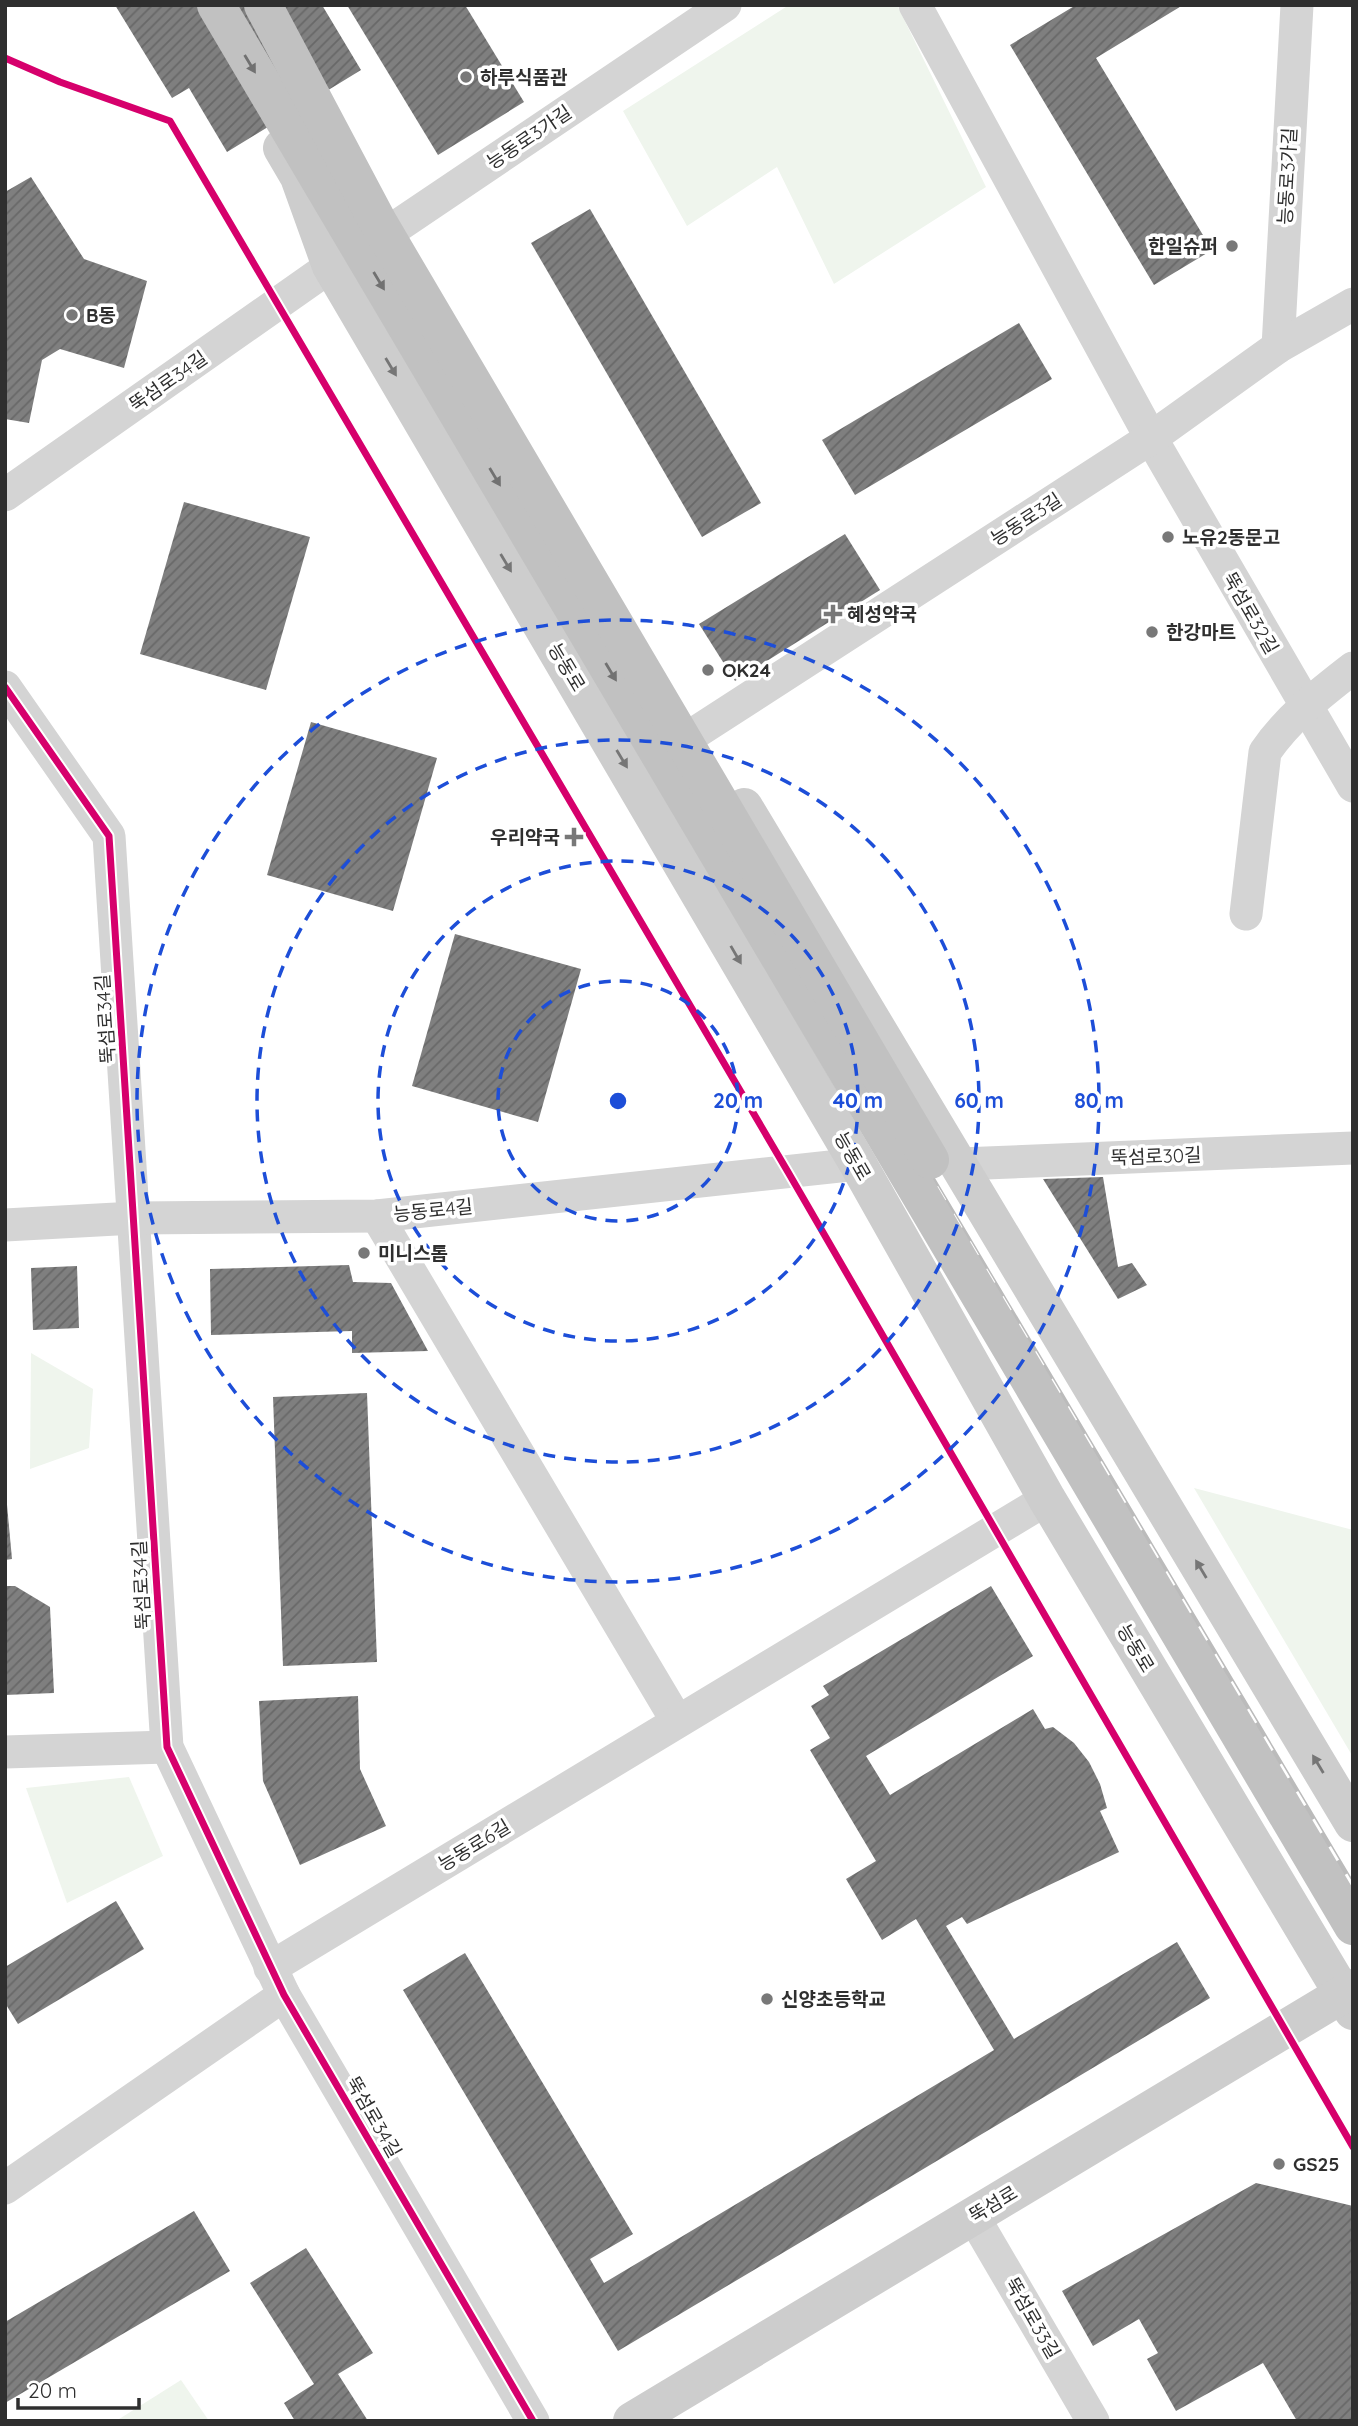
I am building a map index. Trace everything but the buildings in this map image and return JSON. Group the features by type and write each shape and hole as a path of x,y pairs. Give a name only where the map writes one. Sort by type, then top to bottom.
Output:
{"highway":[{"path":"216,5 1353,1926"},
{"path":"264,5 378,222 1353,1876"}],"main road":[{"path":"305,104 335,156 393,229 960,1164 1353,1823"},
{"name":"능동로","path":"270,127 299,177 331,266 858,1164 1047,1499 1349,1998"},
{"name":"뚝섬로","path":"632,2421 973,2216 1349,1998"}],"street":[{"name":"능동로3가길","path":"331,266 393,229 725,5"},
{"name":"뚝섬로32길","path":"915,5 1151,438 1353,786"},
{"name":"능동로3가길","path":"1278,347 1297,5"},
{"name":"뚝섬로34길","path":"5,495 331,266"},
{"name":"능동로3길","path":"698,731 1151,438 1278,347 1353,304"},
{"path":"1245,914 1265,752 1279,732 1305,706 1353,668"},
{"name":"뚝섬로34길","path":"5,687 109,836 167,1747 277,1982 533,2421"},
{"name":"뚝섬로30길","path":"960,1164 1353,1148"},
{"name":"능동로4길","path":"5,1225 135,1217 377,1216 858,1164"},
{"path":"377,1216 677,1721"},
{"name":"능동로6길","path":"277,1982 677,1721 1047,1499"},
{"path":"5,1752 167,1747"},
{"path":"5,2188 277,1982"},
{"name":"뚝섬로33길","path":"973,2216 1093,2421"}],"shaded area":[{"path":"789,5 897,5 986,187 834,284 777,167 687,226 623,111"},
{"path":"31,1353 93,1389 89,1448 30,1469"},
{"path":"1194,1488 1353,1530 1353,1757"},
{"path":"129,1777 163,1856 67,1903 26,1788"},
{"path":"181,2380 209,2421 116,2421"}],"railway":[{"path":"204,5 1353,1933"},
{"path":"232,5 1353,1888"}],"cycle path":[{"path":"5,58 60,82 170,121 788,1172 1353,2147"},
{"path":"5,687 109,836 167,1747 284,1995 533,2421"}],"place":[{"name":"하루식품관","path":"466,77"},
{"name":"한일슈퍼","path":"1232,246"},
{"name":"B동","path":"72,315"},
{"name":"노유2동문고","path":"1168,537"},
{"name":"혜성약국","path":"833,614"},
{"name":"한강마트","path":"1152,632"},
{"name":"OK24","path":"708,670"},
{"name":"우리약국","path":"574,837"},
{"name":"미니스톱","path":"364,1253"},
{"name":"신양초등학교","path":"767,1999"},
{"name":"GS25","path":"1279,2164"}]}
